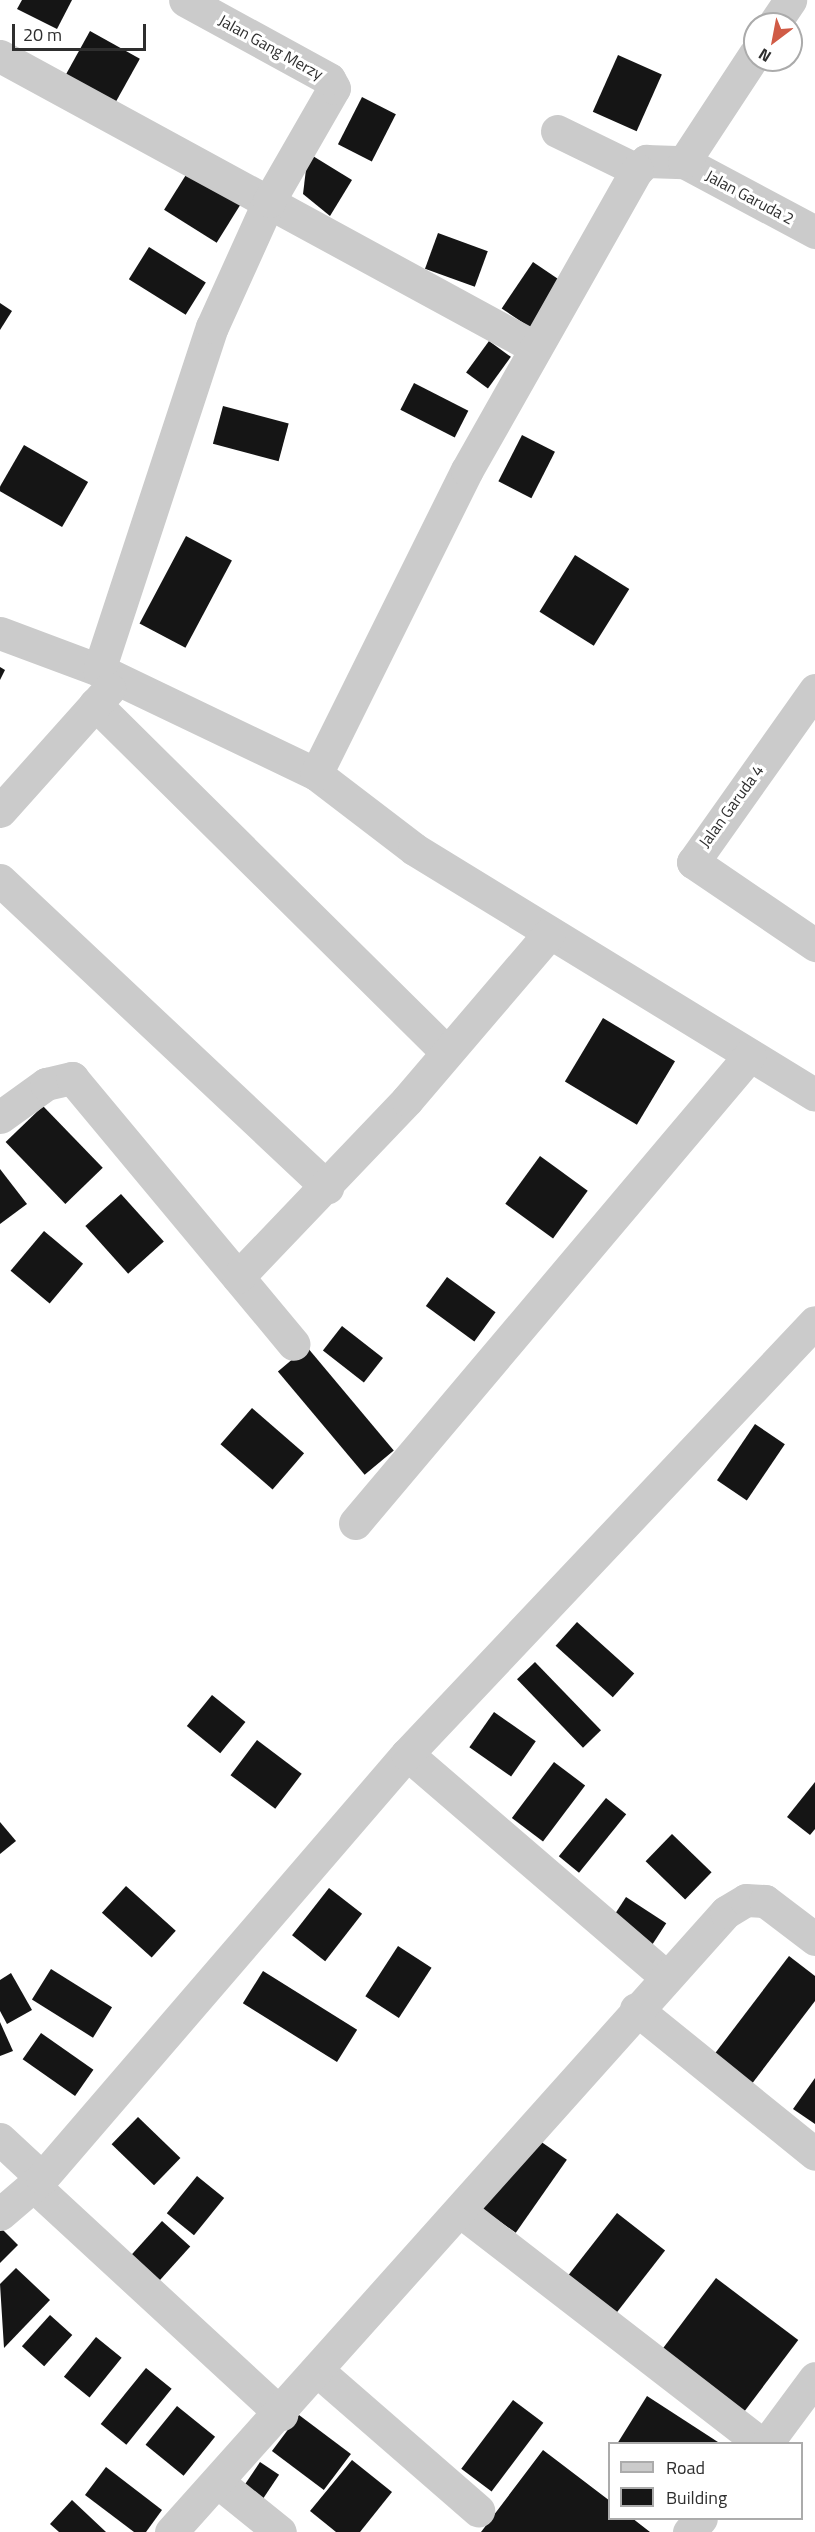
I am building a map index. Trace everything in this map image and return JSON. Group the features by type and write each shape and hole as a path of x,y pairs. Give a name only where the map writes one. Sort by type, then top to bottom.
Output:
{"street":[{"name":"Jalan Gang Merzy","path":"185,0 333,83 269,201"},
{"path":"0,56 536,348"},
{"path":"316,774 467,470 637,170 646,161 684,162 743,72"},
{"path":"557,131 637,170"},
{"name":"Jalan Garuda 2","path":"684,162 815,232"},
{"path":"0,812 94,704 109,674 212,327 269,201"},
{"path":"0,633 109,674 316,774 414,849 549,934 815,1095"},
{"name":"Jalan Garuda 4","path":"815,690 693,862 815,945"},
{"path":"94,704 447,1052"},
{"path":"0,880 327,1187"},
{"path":"238,1276 327,1187 549,934"},
{"path":"356,1523 750,1055"},
{"path":"0,1117 46,1084 72,1078 294,1344"},
{"path":"0,2214 38,2182 407,1754 815,1322"},
{"path":"407,1754 665,1976"},
{"path":"171,2532 219,2483 319,2372 665,1976 726,1912 746,1900 765,1901 815,1939"},
{"path":"636,2009 815,2154"},
{"path":"0,2139 38,2182 281,2414"},
{"path":"460,2211 758,2442"},
{"path":"319,2372 478,2510"},
{"path":"767,2442 815,2378"},
{"path":"219,2483 280,2532"},
{"path":"689,2532 699,2520"}],"building":[{"path":"22,0 72,0 57,29 17,9"},
{"path":"90,31 140,59 115,104 65,76"},
{"path":"618,55 662,75 637,131 593,112"},
{"path":"362,97 396,114 372,161 338,144"},
{"path":"308,153 352,180 330,216 303,194"},
{"path":"189,170 242,203 217,243 164,210"},
{"path":"438,233 488,251 475,287 425,269"},
{"path":"149,247 206,283 186,315 129,279"},
{"path":"533,262 567,285 536,331 502,308"},
{"path":"0,303 12,311 0,330"},
{"path":"489,341 511,357 488,388 466,373"},
{"path":"414,383 468,411 455,437 400,410"},
{"path":"223,406 289,424 279,461 213,444"},
{"path":"522,435 555,452 531,498 498,481"},
{"path":"24,445 88,482 62,527 0,491 0,487"},
{"path":"186,536 232,560 185,648 140,623"},
{"path":"575,555 629,589 594,646 539,612"},
{"path":"0,667 5,670 0,680"},
{"path":"603,1018 675,1061 637,1125 565,1081"},
{"path":"43,1106 103,1168 65,1204 6,1142"},
{"path":"540,1156 588,1191 553,1238 505,1204"},
{"path":"0,1169 27,1204 0,1224"},
{"path":"121,1194 164,1242 128,1274 85,1226"},
{"path":"44,1231 83,1264 50,1304 11,1271"},
{"path":"447,1277 496,1312 474,1341 426,1306"},
{"path":"342,1326 383,1358 364,1382 323,1350"},
{"path":"307,1347 394,1450 365,1475 278,1371"},
{"path":"252,1408 304,1453 273,1489 221,1444"},
{"path":"755,1424 785,1444 747,1501 717,1480"},
{"path":"577,1622 634,1674 613,1697 556,1646"},
{"path":"535,1662 601,1730 583,1748 517,1679"},
{"path":"212,1695 245,1722 220,1753 187,1726"},
{"path":"494,1712 536,1741 511,1776 469,1747"},
{"path":"257,1740 302,1774 275,1809 231,1775"},
{"path":"554,1762 585,1785 543,1841 512,1818"},
{"path":"815,1782 815,1829 810,1835 787,1817"},
{"path":"606,1798 626,1814 579,1873 559,1856"},
{"path":"0,1822 16,1841 0,1854"},
{"path":"672,1834 712,1872 685,1900 646,1861"},
{"path":"126,1886 176,1931 152,1958 102,1913"},
{"path":"329,1888 362,1914 325,1961 292,1935"},
{"path":"626,1897 666,1923 650,1948 610,1922"},
{"path":"398,1946 432,1968 399,2018 365,1996"},
{"path":"789,1956 815,1976 815,2001 751,2085 713,2056"},
{"path":"51,1969 112,2007 93,2038 32,2000"},
{"path":"263,1971 357,2030 337,2062 243,2003"},
{"path":"11,1973 32,2010 7,2024 0,2011 0,1980"},
{"path":"0,2022 13,2051 0,2056"},
{"path":"41,2033 93,2070 75,2096 23,2059"},
{"path":"815,2078 815,2124 793,2109"},
{"path":"138,2117 180,2158 154,2185 112,2144"},
{"path":"530,2134 567,2160 516,2233 479,2207"},
{"path":"197,2176 224,2198 194,2235 167,2213"},
{"path":"617,2213 665,2251 607,2325 559,2287"},
{"path":"162,2221 190,2246 153,2288 125,2263"},
{"path":"0,2227 18,2245 0,2263"},
{"path":"16,2268 50,2300 4,2348 0,2284"},
{"path":"716,2278 798,2340 739,2419 656,2357"},
{"path":"50,2315 72,2335 44,2366 22,2346"},
{"path":"96,2337 122,2358 90,2397 64,2377"},
{"path":"146,2368 172,2389 126,2445 101,2424"},
{"path":"647,2396 718,2442 618,2442"},
{"path":"513,2400 543,2423 492,2492 461,2469"},
{"path":"177,2406 215,2437 184,2476 146,2445"},
{"path":"299,2415 351,2454 324,2490 272,2451"},
{"path":"543,2450 608,2499 608,2520 635,2520 650,2532 481,2532"},
{"path":"352,2460 392,2492 360,2532 336,2532 310,2511"},
{"path":"260,2462 279,2475 259,2504 240,2491"},
{"path":"106,2467 162,2510 146,2532 134,2532 85,2495"},
{"path":"72,2500 106,2532 59,2532 50,2524"}]}
